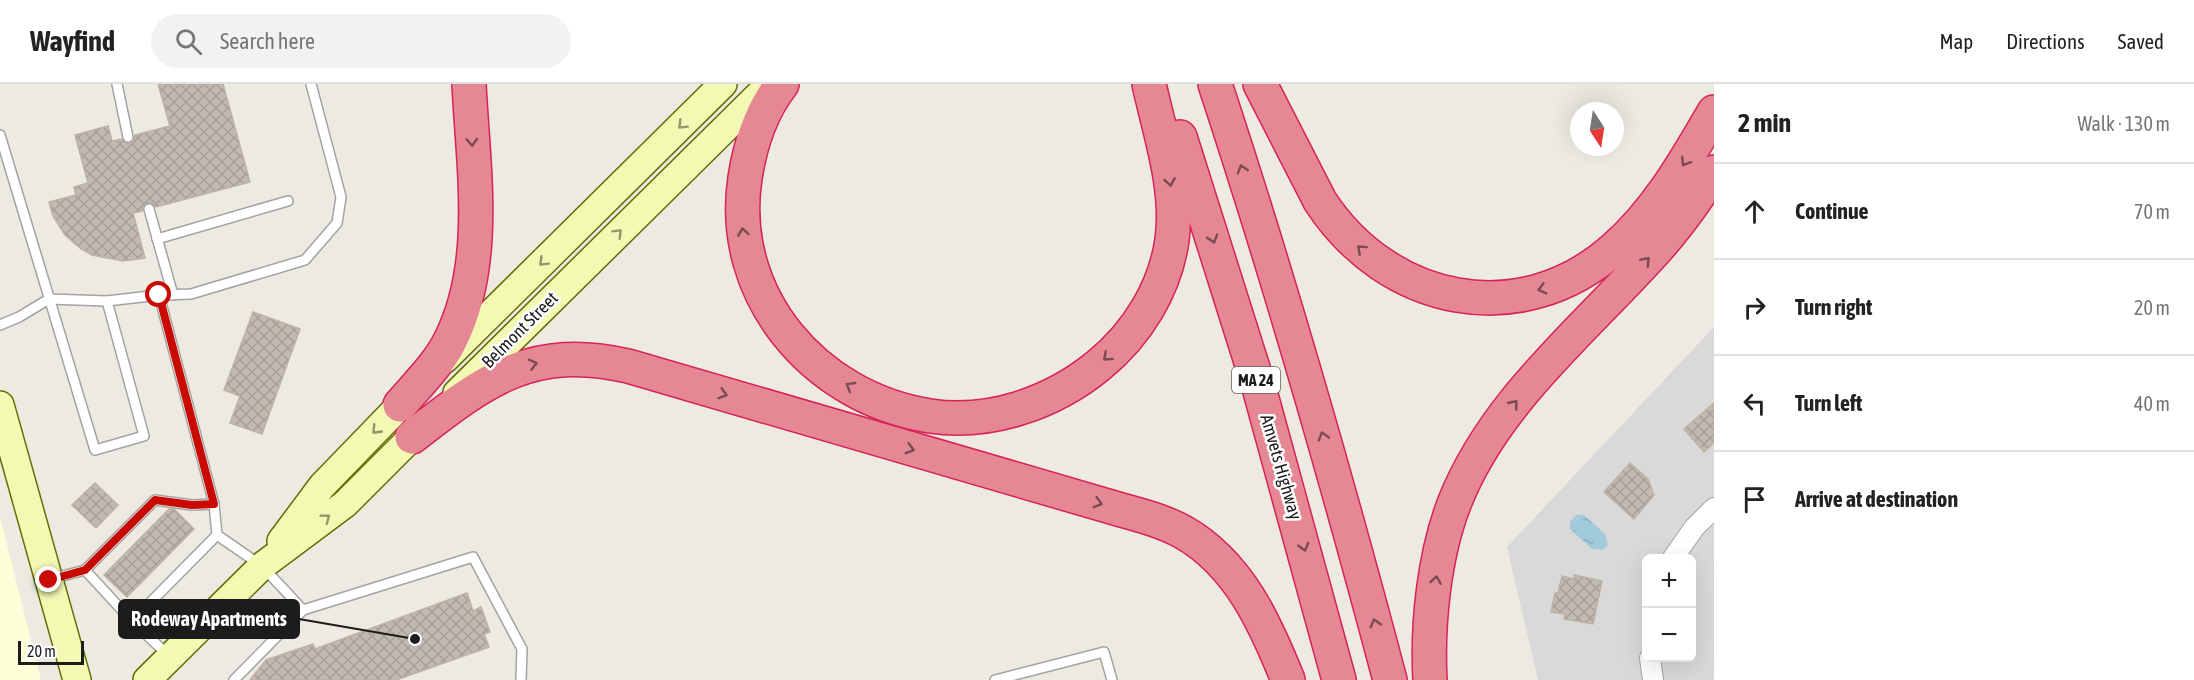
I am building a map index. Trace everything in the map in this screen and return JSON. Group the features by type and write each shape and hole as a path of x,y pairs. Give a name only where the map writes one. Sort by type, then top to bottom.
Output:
{"highway":[{"path":"400,405 435,364 450,341 466,298 473,257 475,201 469,84"},
{"path":"782,84 774,94 753,141 747,160 742,192 742,223 746,250 764,303 783,330 807,356 864,394 897,408 930,416 958,418 986,416 1014,410 1064,390 1111,355 1133,331 1151,304 1167,262 1172,240 1174,213 1172,186 1149,84"},
{"name":"Amvets Highway","path":"1163,84 1258,384 1339,680"},
{"name":"MA 24","path":"1215,84 1321,429 1390,680"},
{"path":"1260,84 1320,201 1332,219 1357,246 1385,268 1418,285 1446,294 1470,297 1505,297 1552,286 1587,269 1604,257 1647,216 1683,166 1714,112"},
{"path":"1430,680 1430,638 1440,559 1453,506 1474,463 1502,420 1536,377 1655,251 1679,223 1714,172"},
{"path":"412,436 482,385 513,370 543,362 573,359 628,366 1118,509 1182,532 1213,554 1240,584 1262,618 1288,680"}],"main road":[{"name":"Belmont Street","path":"262,566 322,486 400,405 723,84"},
{"name":"Belmont Street","path":"148,680 262,566 345,504 770,84"},
{"path":"0,405 77,680"}],"street":[{"path":"1675,554 1694,528 1714,508"},
{"path":"1651,662 1653,680"}],"lane":[{"path":"117,84 128,137"},
{"path":"0,325 50,299 107,301 191,294 305,260 337,223 341,197 311,84"},
{"path":"0,135 95,450 144,436 107,301"},
{"path":"157,239 288,201"},
{"path":"149,209 173,295"},
{"path":"159,295 214,504 217,535 262,566 303,610"},
{"path":"49,580 85,570 155,500 192,505 214,504"},
{"path":"132,621 217,535"},
{"path":"234,680 303,610 473,558 522,650 521,680"},
{"path":"85,570 132,621 170,657"},
{"path":"995,680 1104,652 1112,680"}],"shaded area":[{"path":"1714,327 1714,680 1538,680 1507,547"},
{"path":"0,517 41,680 0,680"}],"water":[{"path":"1576,515 1584,515 1605,534 1608,545 1603,550 1592,549 1570,529 1570,522"}],"building":[{"path":"158,84 223,84 250,182 156,207 147,203 142,211 133,213 145,258 123,261 92,255 65,235 53,216 49,202 76,195 74,187 88,183 75,135 108,126 112,141 122,139 129,144 133,142 135,135 170,126"},
{"path":"253,312 300,329 262,434 230,423 240,396 224,390"},
{"path":"1714,403 1714,443 1704,452 1684,429"},
{"path":"1630,463 1648,479 1654,495 1634,519 1604,492"},
{"path":"95,483 118,505 96,528 72,505"},
{"path":"169,509 174,509 194,529 127,597 104,575"},
{"path":"1574,575 1602,581 1593,624 1564,619 1565,614 1551,612 1562,576 1574,579"},
{"path":"467,593 473,611 481,607 490,632 484,634 489,647 396,680 250,680 266,660 313,644 315,649"}],"place":[{"name":"Rodeway Apartments","path":"415,639"}],"route":[{"path":"49,580 85,570 155,500 192,505 214,504 159,295"}]}
